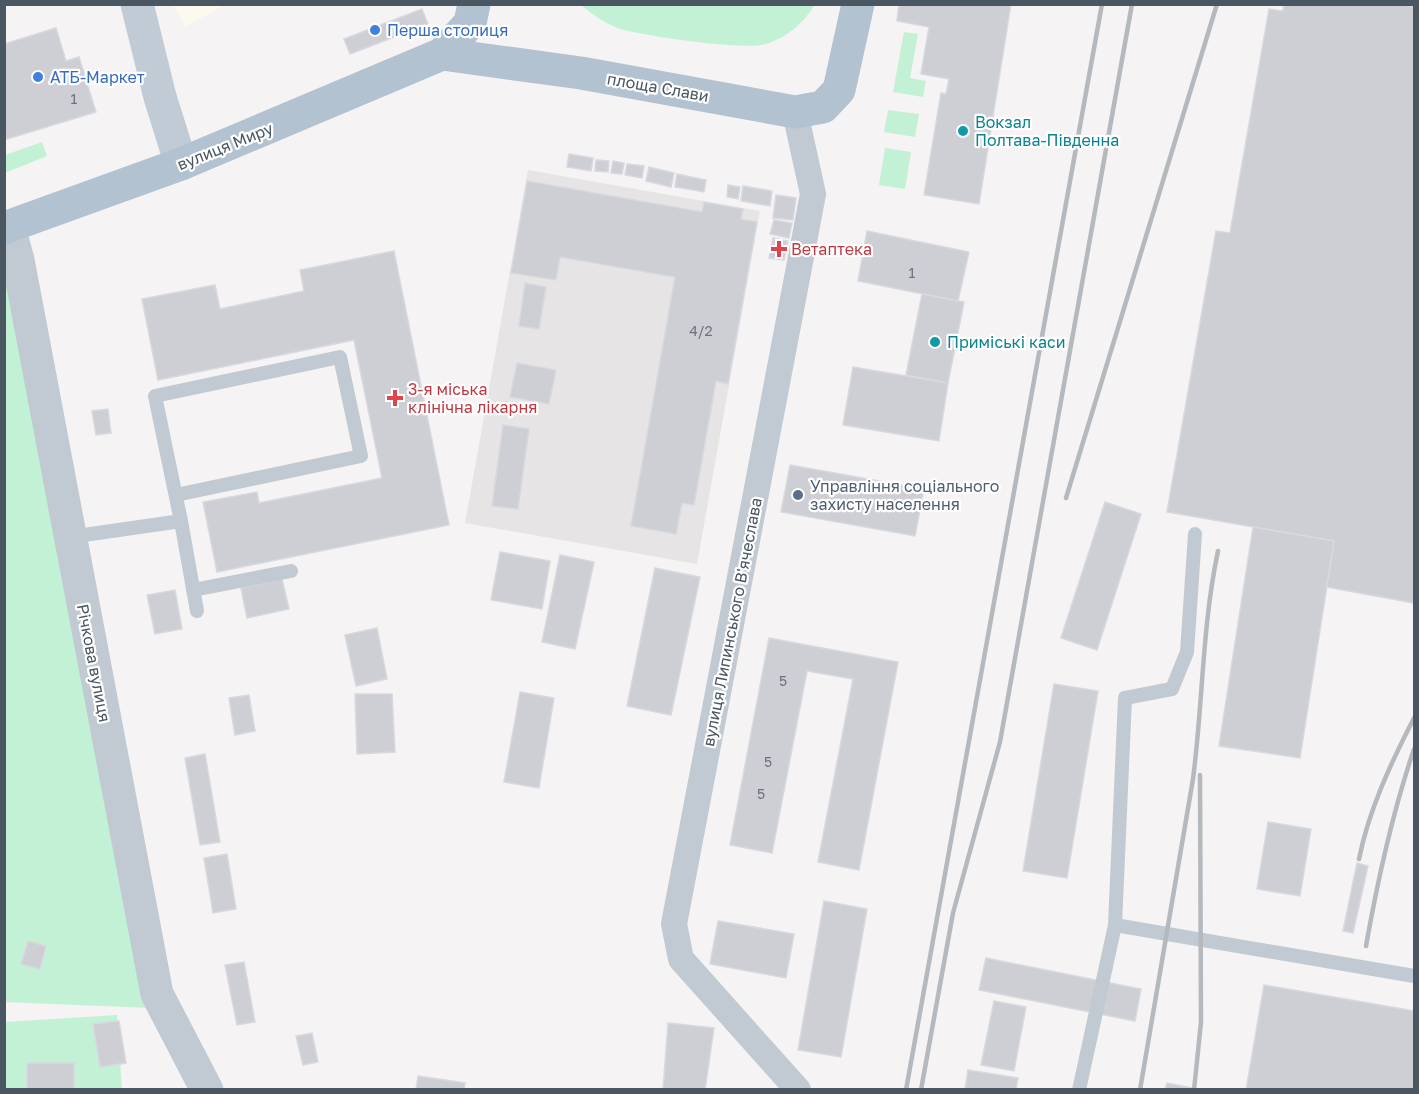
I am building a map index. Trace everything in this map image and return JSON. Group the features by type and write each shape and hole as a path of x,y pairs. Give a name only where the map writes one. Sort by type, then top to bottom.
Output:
{"main road":[{"path":"137,4 160,97 182,164"},
{"path":"442,54 470,23 474,4"},
{"name":"площа Слави","path":"442,54 581,73 795,112 823,107 839,90 858,4"},
{"name":"вулиця Миру","path":"7,228 182,164 442,54"}],"street":[{"name":"вулиця Липинського В'ячеслава","path":"795,112 813,194 674,924 681,958 798,1089"},
{"name":"Річкова вулиця","path":"7,228 18,260 158,993 207,1089"}],"lane":[{"path":"176,495 361,456 340,357 154,396 176,495 197,611"},
{"path":"70,537 181,521"},
{"path":"1079,1089 1115,925 1125,698 1172,689 1187,652 1195,534"},
{"path":"193,590 291,571"},
{"path":"1115,925 1414,976"}],"shaded area":[{"path":"173,5 225,5 185,27"},
{"path":"528,170 760,211 697,564 465,523"}],"green space":[{"path":"581,5 815,5 800,24 788,34 766,44 739,46 696,42 624,30 601,20"},
{"path":"904,32 918,34 910,78 926,81 923,97 893,92"},
{"path":"888,110 919,114 915,137 884,132"},
{"path":"42,142 47,156 5,173 5,155"},
{"path":"885,148 911,152 905,189 879,185"},
{"path":"4,270 152,1008 5,1002"},
{"path":"117,1015 122,1089 5,1090 5,1022"}],"building":[{"name":"Вокзал Полтава-Південна","path":"899,4 1011,4 979,204 924,195 941,93 946,94 949,79 921,74 929,27 897,21"},
{"path":"1284,4 1399,4 1414,7 1414,603 1326,587 1334,541 1167,512 1216,231 1230,233 1269,9 1283,11"},
{"path":"422,9 428,24 350,54 344,39"},
{"path":"56,28 66,61 79,57 96,112 4,140 4,44"},
{"path":"569,154 593,158 591,171 567,167"},
{"path":"596,160 609,161 608,172 595,171"},
{"path":"613,161 624,163 622,174 611,173"},
{"path":"627,164 644,166 642,178 625,175"},
{"path":"649,167 674,173 671,187 646,181"},
{"path":"677,174 706,180 704,192 675,187"},
{"path":"527,181 702,212 704,202 743,209 741,219 757,222 728,384 716,381 694,505 682,503 676,534 631,526 675,277 560,257 556,280 511,273"},
{"path":"728,185 740,187 738,199 727,197"},
{"path":"743,186 772,191 770,206 741,201"},
{"path":"776,195 796,198 793,220 773,218"},
{"path":"774,220 792,223 789,238 770,234"},
{"path":"867,231 969,252 958,301 858,281"},
{"name":"Ветаптека","path":"773,238 788,241 784,260 769,258"},
{"name":"3-я міська клінічна лікарня","path":"394,251 449,525 217,572 203,502 257,492 259,503 382,478 354,340 158,380 142,299 215,285 220,309 304,291 300,270"},
{"path":"525,283 546,287 539,329 519,326"},
{"name":"Приміські каси","path":"922,294 964,302 948,383 906,375"},
{"path":"517,363 556,370 549,404 510,397"},
{"path":"853,367 948,383 939,441 843,425"},
{"path":"108,409 111,433 96,435 92,411"},
{"path":"503,425 529,429 518,509 492,506"},
{"path":"790,465 924,489 915,536 781,512"},
{"path":"1105,502 1141,514 1097,650 1061,638"},
{"path":"1253,527 1334,541 1300,758 1219,746"},
{"path":"500,552 550,561 542,609 491,600"},
{"path":"560,555 594,562 575,649 542,642"},
{"path":"655,568 700,577 671,715 627,706"},
{"path":"282,579 289,609 247,618 241,588"},
{"path":"175,590 182,629 155,634 147,595"},
{"path":"377,628 387,679 356,686 345,635"},
{"path":"769,638 898,662 859,870 818,862 853,679 807,671 772,853 730,845"},
{"path":"1054,684 1098,691 1067,878 1023,871"},
{"path":"520,692 554,698 539,788 504,782"},
{"path":"355,694 392,694 395,752 357,754"},
{"path":"249,695 255,731 235,735 229,698"},
{"path":"205,754 220,842 200,845 185,758"},
{"path":"1268,822 1311,829 1300,896 1257,889"},
{"path":"227,854 236,909 213,913 204,858"},
{"path":"1357,863 1368,866 1353,933 1343,931"},
{"path":"824,901 867,909 841,1057 798,1050"},
{"path":"718,921 794,934 786,978 710,964"},
{"path":"28,941 46,946 40,969 21,964"},
{"path":"986,958 1141,989 1135,1021 979,990"},
{"path":"244,962 255,1022 237,1025 225,965"},
{"path":"1264,985 1414,1011 1414,1090 1246,1090"},
{"path":"994,1001 1026,1007 1014,1071 981,1065"},
{"path":"119,1021 126,1063 100,1067 93,1024"},
{"path":"668,1023 714,1028 705,1090 663,1090"},
{"path":"312,1033 318,1062 303,1065 296,1036"},
{"path":"27,1063 74,1063 74,1090 27,1090"},
{"path":"968,1070 1018,1078 1016,1090 965,1090"},
{"path":"418,1076 465,1083 464,1090 416,1090"},
{"path":"1167,1083 1202,1090 1165,1090"}],"railway":[{"path":"906,1090 1102,4"},
{"path":"921,1090 953,913 1000,742 1132,4"},
{"path":"1066,498 1217,4"},
{"path":"1140,1090 1193,779 1209,608 1218,551"},
{"path":"1359,859 1375,804 1414,718"},
{"path":"1366,946 1386,846 1414,749"},
{"path":"1194,1090 1201,1022 1200,775"}],"place":[{"name":"Перша столиця","path":"375,30"},
{"name":"АТБ-Маркет","path":"38,77"},
{"name":"Вокзал Полтава-Південна","path":"963,131"},
{"name":"Ветаптека","path":"779,249"},
{"name":"Приміські каси","path":"935,342"},
{"name":"3-я міська клінічна лікарня","path":"395,398"},
{"name":"Управління соціального захисту населення","path":"798,495"}]}
